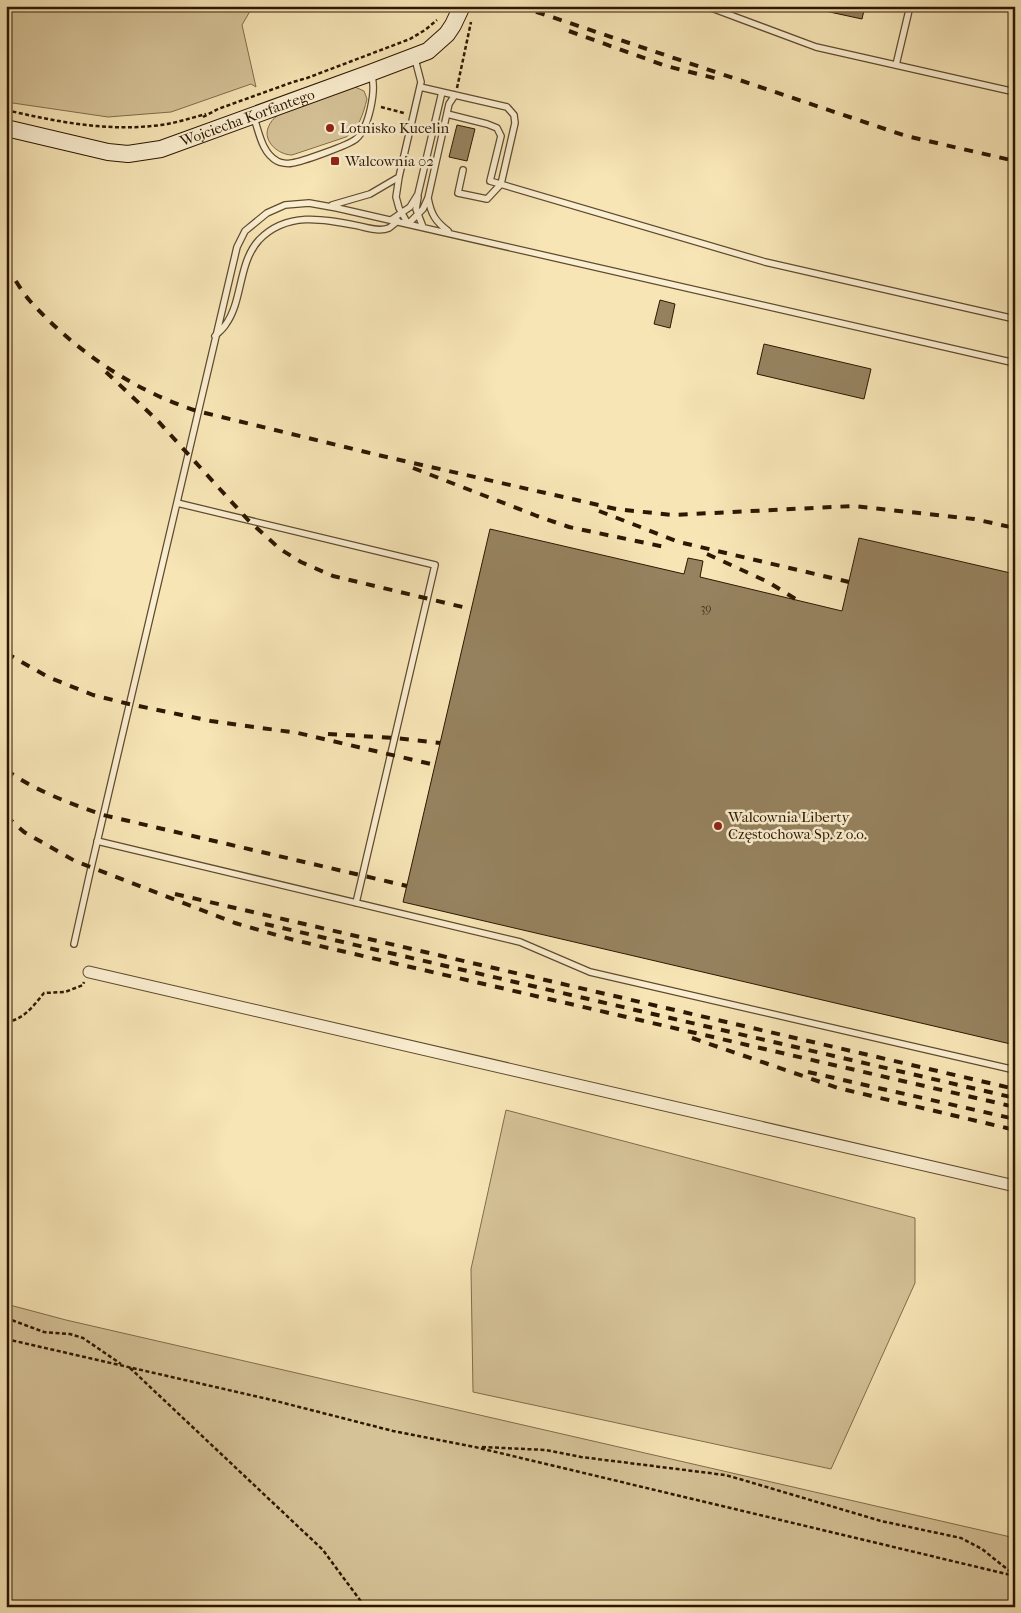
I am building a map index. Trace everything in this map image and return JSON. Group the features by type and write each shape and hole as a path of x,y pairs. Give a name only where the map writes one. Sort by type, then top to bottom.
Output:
{"street":[{"name":"Wojciecha Korfantego","path":"6,128 108,152 128,154 161,149 428,50 440,42 467,11"},
{"path":"89,972 1015,1186"}],"lane":[{"path":"706,6 816,47 1015,92"},
{"path":"896,65 910,6"},
{"path":"408,224 396,197 421,82 414,56"},
{"path":"254,116 264,148 277,161 291,164 323,153 356,139 363,128 374,97 374,81 370,73"},
{"path":"420,87 507,107 514,115 515,123 501,184 487,199 458,193 463,170"},
{"path":"423,227 416,209 418,194 442,92"},
{"path":"408,224 418,214 428,198 447,114 455,95"},
{"path":"447,114 497,128 501,136 490,181 765,262 1015,318"},
{"path":"326,206 370,194 399,177"},
{"path":"391,220 410,207 418,194"},
{"path":"428,198 430,212 440,225 450,233"},
{"path":"74,944 237,247 245,230 267,214 286,205 309,203 326,206 1015,363"},
{"path":"215,336 226,324 232,313 250,254 259,241 274,227 307,218 330,220 374,230 388,228 398,221"},
{"path":"177,503 435,565 356,903"},
{"path":"97,840 520,942 590,972 1015,1070"}],"path":[{"path":"455,95 467,11"},
{"path":"6,110 55,121 94,126 136,127 163,124 212,112 410,39 425,30 441,15"},
{"path":"378,110 381,108 413,116"},
{"path":"6,1022 21,1018 44,993 65,992 83,985 89,972"},
{"path":"6,1318 44,1332 76,1335 93,1344 114,1360 128,1366 323,1550 366,1607"},
{"path":"6,1339 272,1400 393,1431 475,1447 1014,1576"},
{"path":"475,1447 546,1450 581,1457 717,1474 743,1480 881,1521 961,1538 982,1549 1014,1576"}],"shaded area":[{"path":"6,6 253,6 242,25 256,87 251,84 171,112 108,117 6,102"},
{"path":"355,87 364,91 367,99 362,116 354,130 346,137 292,155 282,153 270,143 267,133 268,128 272,120 278,115"},
{"path":"506,1110 915,1218 915,1283 831,1469 473,1392 471,1269"},
{"path":"6,1304 66,1320 1015,1538 1015,1607 6,1607"}],"building":[{"path":"825,6 865,6 862,19 825,11"},
{"path":"457,125 475,129 467,161 449,157"},
{"path":"660,300 675,304 670,328 654,324"},
{"path":"764,344 871,369 864,399 757,374"},
{"name":"Walcownia Liberty Częstochowa Sp. z o.o.","path":"490,529 684,574 688,558 703,561 700,577 842,611 859,538 1015,574 1015,1045 403,902"}],"railway":[{"path":"519,6 906,136 1015,161"},
{"path":"569,31 666,66 718,79"},
{"path":"6,266 30,301 47,319 86,352 128,380 174,403 197,411 378,455 616,509 672,515 853,506 974,519 1015,528"},
{"path":"106,372 157,420 249,521 280,549 301,562 333,576 471,609"},
{"path":"413,468 569,527 665,547"},
{"path":"599,511 679,542 849,582"},
{"path":"707,554 768,582 797,600"},
{"path":"6,653 48,677 93,695 211,721 298,733 435,765"},
{"path":"328,734 440,743"},
{"path":"6,770 41,790 103,815 407,886"},
{"path":"6,816 24,832 75,861 235,923 294,940 1015,1107"},
{"path":"175,894 1015,1089"},
{"path":"265,924 1015,1098"},
{"path":"692,1038 838,1088 1015,1130"},
{"path":"808,1072 1015,1119"}],"place":[{"name":"Lotnisko Kucelin","path":"330,128"},
{"name":"Walcownia 02","path":"335,161"},
{"name":"Walcownia Liberty Częstochowa Sp. z o.o.","path":"718,826"}]}
